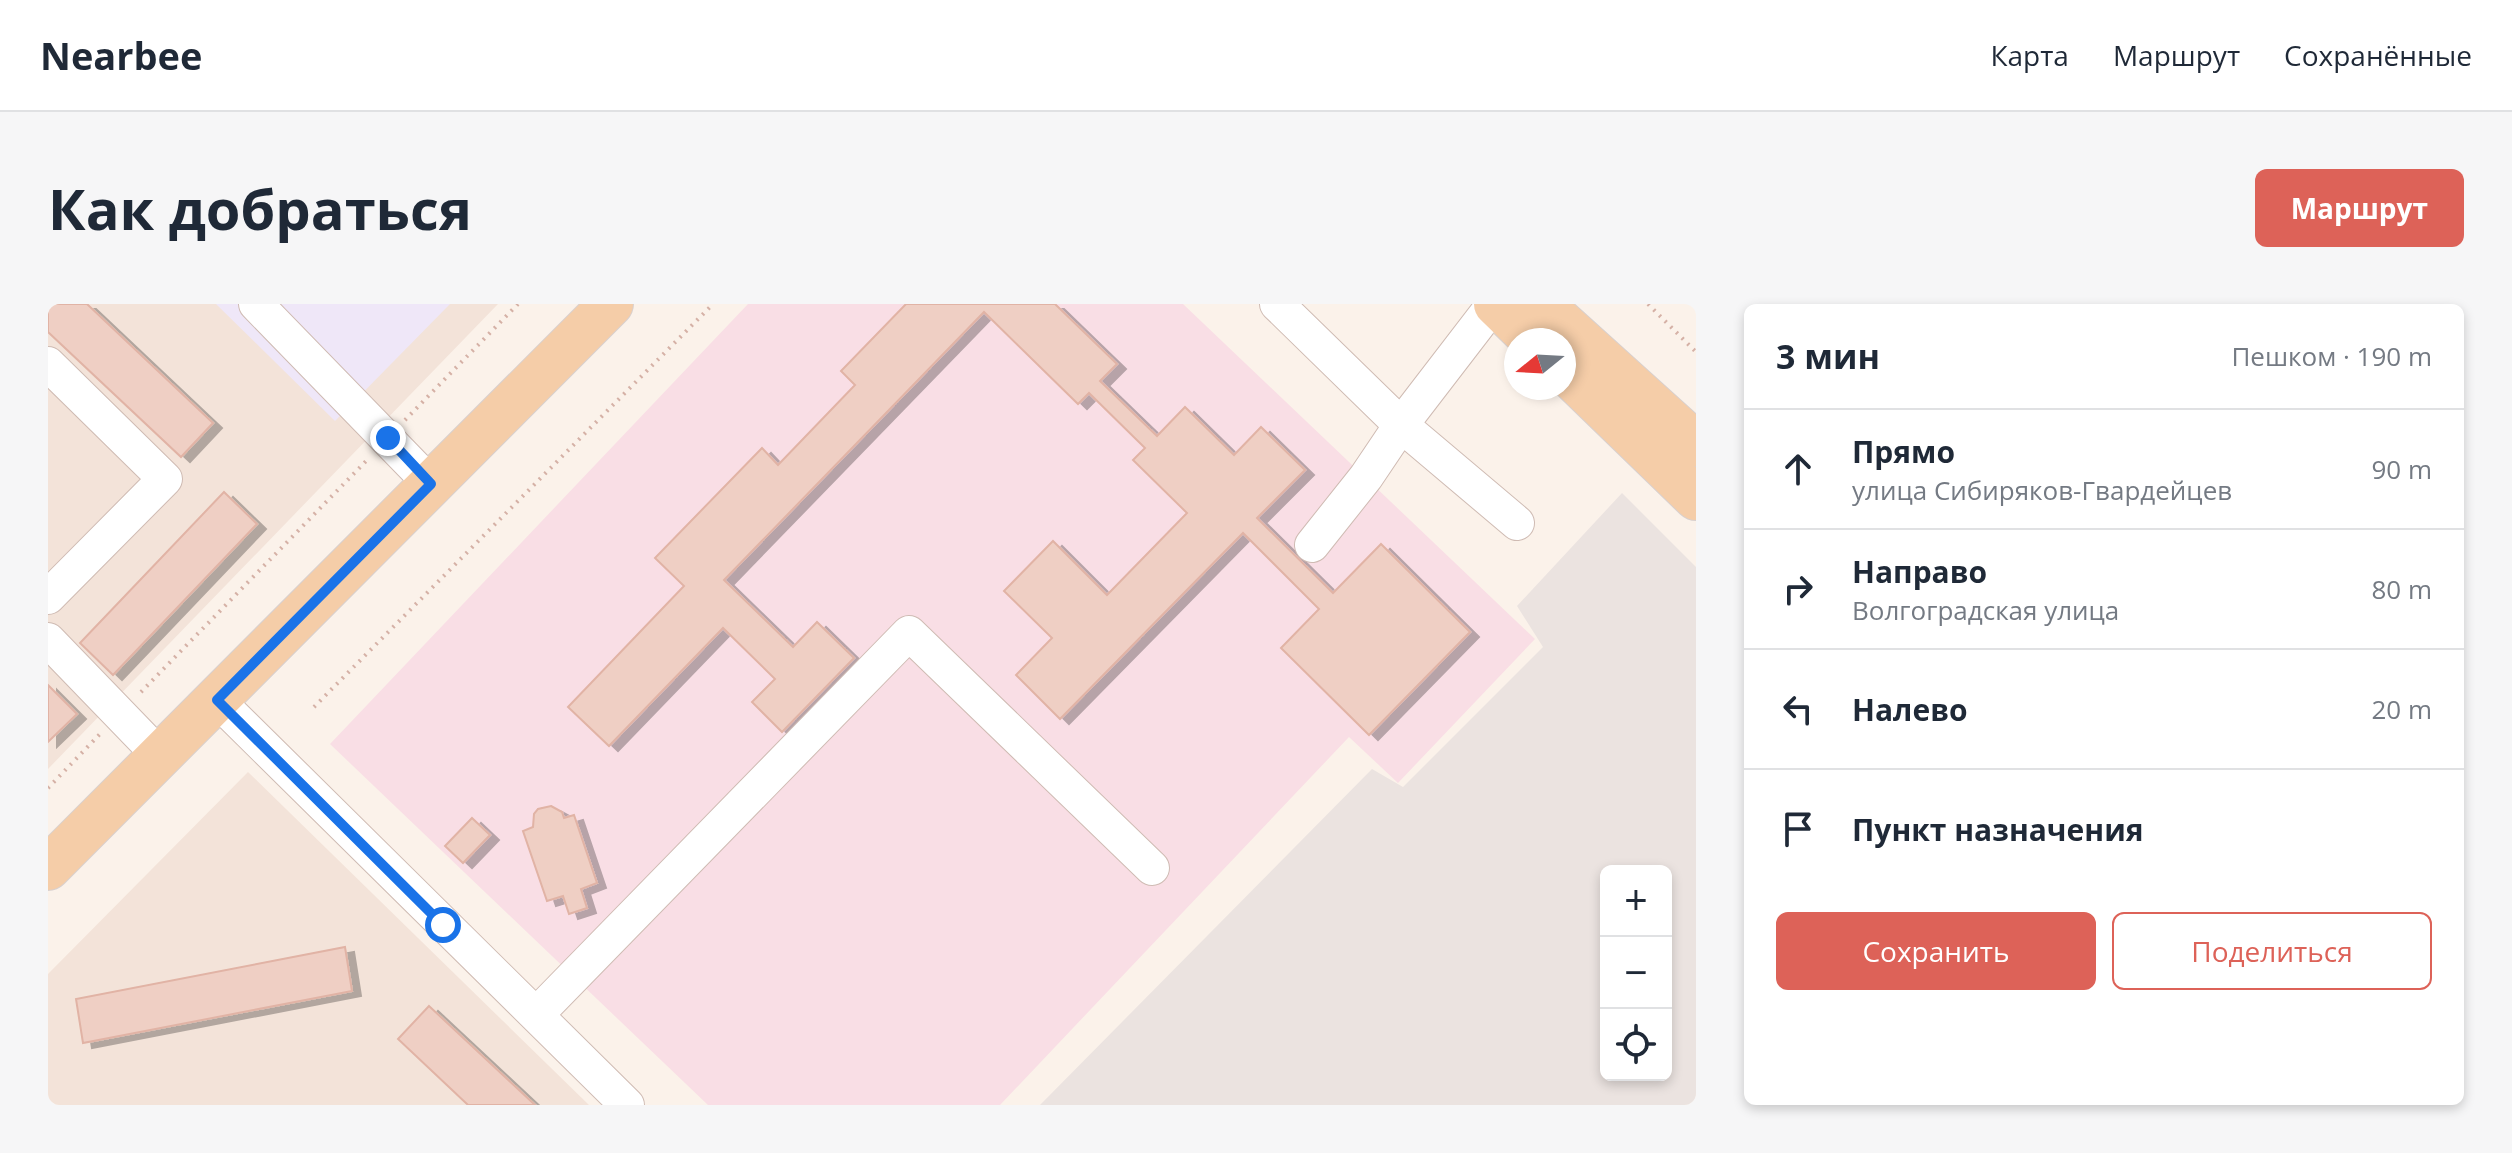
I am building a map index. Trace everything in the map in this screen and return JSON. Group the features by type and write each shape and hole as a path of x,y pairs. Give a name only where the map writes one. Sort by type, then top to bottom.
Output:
{"main road":[{"path":"48,868 611,304"},
{"path":"1495,304 1520,328"},
{"path":"1541,304 1696,444"},
{"path":"1576,382 1696,498"}],"street":[{"path":"256,304 431,484"},
{"path":"1277,304 1401,425 1517,523"},
{"path":"1312,545 1495,304"},
{"path":"48,364 165,479 48,597"},
{"path":"536,1015 909,633 1152,868"},
{"path":"48,640 161,757"},
{"path":"217,700 627,1105"}],"path":[{"path":"48,788 518,304"},
{"path":"314,707 713,304"},
{"path":"1648,304 1696,352"}],"shaded area":[{"path":"48,304 498,304 48,769"},
{"path":"216,304 450,304 335,421"},
{"path":"748,304 1183,304 1535,639 1398,783 1349,737 1000,1105 708,1105 330,744"},
{"path":"1622,493 1696,567 1696,1105 1040,1105 1372,769 1403,787 1543,647 1517,606"},
{"path":"248,772 589,1105 48,1105 48,974"}],"building":[{"path":"48,304 87,304 213,423 181,457 48,332"},
{"path":"906,304 1055,304 1117,364 1100,381 1157,436 1185,407 1234,455 1261,427 1305,470 1257,518 1333,593 1381,544 1470,632 1369,735 1281,648 1319,609 1243,533 1060,719 1016,675 1052,638 1004,591 1053,541 1107,595 1187,513 1133,460 1145,448 1089,393 1078,404 984,312 724,580 793,647 817,622 854,658 782,732 752,702 775,679 723,628 609,746 568,707 684,586 655,558 762,448 778,465 855,385 841,371"},
{"path":"224,492 257,524 113,675 80,643"},
{"path":"48,685 77,714 48,742"},
{"path":"551,806 562,812 564,818 574,815 597,883 581,889 587,908 569,914 563,896 547,901 523,831 533,827 534,814 538,809"},
{"path":"472,818 490,835 463,863 445,846"},
{"path":"345,947 352,991 83,1043 76,999"},
{"path":"429,1006 535,1105 468,1105 398,1039"}],"route":[{"path":"388,438 431,484 217,700 443,925"}]}
